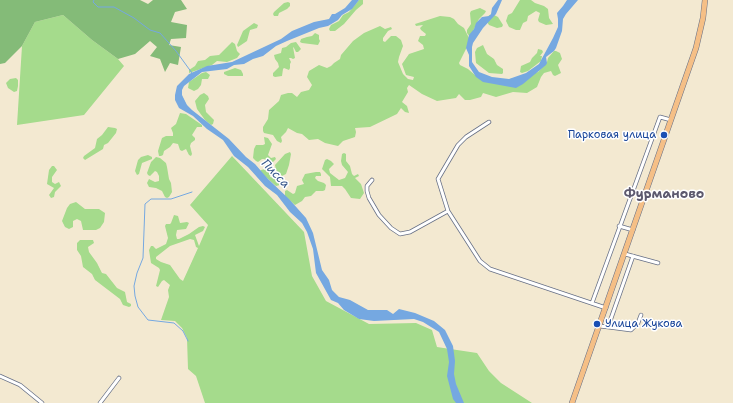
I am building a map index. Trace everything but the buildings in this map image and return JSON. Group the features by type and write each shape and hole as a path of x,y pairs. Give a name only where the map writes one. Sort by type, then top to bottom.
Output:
{"main road":[{"path":"572,403 699,38 705,0"}],"street":[{"path":"592,303 660,117 671,120"},
{"path":"489,122 458,144 438,179 448,211 480,261 490,269 606,308"},
{"path":"372,180 367,191 369,198 379,215 391,228 400,234 410,232 448,211"},
{"path":"620,226 633,230"},
{"path":"625,254 658,262"},
{"path":"608,327 633,256"},
{"path":"599,326 631,330 638,323 642,315"},
{"path":"0,376 16,383 42,403"},
{"path":"100,403 119,378"}],"green space":[{"path":"0,0 140,0 148,4 153,0 181,0 187,9 175,12 171,22 187,25 186,38 171,39 169,45 181,47 178,65 170,63 165,72 160,59 150,56 157,47 150,41 135,54 118,59 92,40 63,15 35,22 22,46 5,63 0,64"},
{"path":"359,0 363,0 363,4 344,24 335,31 330,31 329,29 331,25 339,21 343,15 349,12"},
{"path":"520,0 531,0 544,6 548,9 549,18 553,24 546,25 539,22 538,20 540,13 536,11 528,16 527,21 523,23 520,30 509,27 506,21 508,15 512,13"},
{"path":"284,3 290,3 290,6 287,9 279,13 278,16 274,16 274,12"},
{"path":"480,8 486,11 479,19 470,37 467,30 471,24 470,13 471,11"},
{"path":"63,15 92,40 118,59 124,66 84,115 17,125 22,46 35,22"},
{"path":"489,15 498,17 503,25 502,27 497,28 489,25 487,22"},
{"path":"440,16 454,19 464,28 469,38 467,47 459,63 475,75 502,81 538,72 554,51 560,53 562,59 558,65 561,73 555,76 551,71 544,73 537,87 527,93 513,92 496,97 483,93 481,97 470,100 465,100 459,94 456,98 437,101 422,94 409,85 407,88 408,92 402,102 407,106 409,113 405,112 401,108 397,114 370,127 355,128 355,137 343,141 338,146 325,143 318,139 309,140 302,134 288,128 281,137 281,143 277,141 273,135 264,133 263,127 268,119 269,110 279,101 281,95 292,93 297,97 301,92 309,90 312,85 307,77 309,71 319,65 327,68 331,66 340,59 341,55 353,41 364,33 380,26 385,29 391,27 392,29 388,31 383,38 383,41 385,42 391,36 396,36 401,40 403,46 398,62 403,74 408,79 413,80 414,77 406,75 402,64 409,54 424,49 423,45 418,41 420,36 425,36 426,34 420,28 423,25 416,26 415,24"},
{"path":"254,23 258,25 257,28 250,30 247,41 238,47 237,45 243,31"},
{"path":"315,33 319,35 320,41 318,45 300,42 301,39 312,36"},
{"path":"232,42 235,44 237,51 240,54 237,58 227,62 217,61 212,65 189,73 189,70 195,66 198,61 205,60 210,56 219,55"},
{"path":"296,42 301,49 296,52 293,47 295,58 289,58 291,62 289,70 284,68 282,76 273,76 273,73 279,67 274,55 281,53 282,48"},
{"path":"483,45 487,54 503,69 502,74 489,73 476,63 475,52 477,48"},
{"path":"538,49 542,50 543,52 540,56 542,56 541,61 528,71 522,73 520,72 521,66 530,62 537,53"},
{"path":"235,68 241,70 243,76 228,76 224,74 224,72"},
{"path":"206,72 210,75 208,79 202,79 201,85 198,89 194,91 188,88 189,82"},
{"path":"16,78 18,80 18,86 17,91 14,92 8,88 6,83 10,79"},
{"path":"204,93 209,99 205,105 206,112 214,120 213,124 211,125 205,120 197,109 195,101"},
{"path":"180,113 186,114 202,125 202,127 197,127 192,135 195,140 190,146 192,154 191,156 189,155 186,149 182,151 180,150 178,144 173,143 164,151 163,155 159,156 158,151 162,138 166,136 173,136 171,128 176,124"},
{"path":"108,127 117,129 116,133 108,143 104,145 103,149 85,160 83,158 84,156 95,148 97,139"},
{"path":"264,137 268,138 272,144 268,155 271,158 275,157 276,159 273,162 262,159 258,162 253,158 256,145 265,144"},
{"path":"290,152 289,165 286,174 282,176 276,170 275,165 285,154"},
{"path":"342,154 346,154 346,161 350,166 352,174 354,176 358,174 359,176 355,178 361,184 364,193 360,199 351,198 342,186 331,186 330,177 322,169 325,160 327,159 334,164 329,169 330,173 339,180 345,178 348,172 342,165 341,161"},
{"path":"148,155 152,157 152,159 142,163 139,174 137,175 135,171 138,160 141,157"},
{"path":"232,156 304,232 312,276 326,301 369,324 416,323 432,330 437,347 477,353 489,371 501,383 532,403 205,403 196,376 188,369 187,338 182,328 175,321 161,320 169,297 168,290 170,285 164,280 158,287 156,286 160,270 151,263 149,250 151,246 156,249 166,244 168,238 165,226 166,224 171,223 174,215 178,216 180,223 189,223 186,229 177,230 177,239 189,234 199,227 205,227 203,231 195,235 199,246 208,225 190,205","holes":["190,239 194,240 196,247 198,248 183,281 170,265 156,259 156,257 170,246"]},
{"path":"156,157 160,158 166,163 172,192 167,198 162,191 149,187 147,183 149,179 155,182 159,181 157,172 155,171 150,176 147,173 151,162"},
{"path":"52,166 54,166 57,170 52,177 52,182 55,184 59,182 61,186 55,192 54,197 51,198 49,195 54,188 47,184 49,170"},
{"path":"265,169 271,171 270,177 282,179 285,182 284,184 276,186 260,172 261,170"},
{"path":"320,172 321,176 316,176 315,178 326,185 325,190 316,191 311,196 305,197 302,201 295,205 285,196 285,191 287,190 293,194 295,193 297,186 304,184 302,180 305,174"},
{"path":"76,202 85,209 99,209 105,213 104,222 100,228 96,230 83,230 81,221 77,219 73,221 73,227 69,229 65,227 62,221 67,208 70,204"},
{"path":"80,240 93,240 94,243 88,247 89,252 102,273 106,274 117,288 125,292 127,302 131,304 131,306 129,307 123,305 120,299 95,280 92,274 83,267 81,256 77,250 77,243"}],"water":[{"path":"352,0 359,0 352,9 328,26 319,28 287,41 276,46 263,56 244,64 234,65 227,69 202,72 184,86 182,95 187,105 192,110 229,139 306,218 313,233 322,270 329,280 332,290 339,297 350,300 368,310 387,310 393,314 399,309 415,313 434,321 445,330 453,346 455,361 454,374 456,384 464,403 456,403 453,399 447,376 449,362 447,349 439,332 423,322 414,319 374,321 359,319 344,310 338,303 331,300 316,273 313,249 302,223 290,212 277,195 265,186 248,167 234,156 223,140 207,129 193,116 179,108 175,100 177,86 189,74 207,66 232,62 281,39 292,31 314,22 329,19 332,14 335,14 345,8"},
{"path":"498,0 502,0 496,14 483,28 473,43 472,62 479,72 492,77 509,79 526,73 539,64 558,27 557,13 567,0 578,0 563,19 562,31 556,48 546,57 546,65 516,88 483,82 476,77 469,66 469,55 466,48 469,35 474,29 476,23 482,17 489,16 491,14 492,8"}],"waterway":[{"path":"94,0 93,2 98,7 114,7 134,18 150,30 160,33 176,51 192,73"},
{"path":"188,341 183,331 174,323 148,320 138,307 134,286 143,258 145,204 151,199 171,199 192,192"}],"place":[{"name":"Парковая улица","path":"664,135"},
{"name":"Улица Жукова","path":"597,324"}],"district":[{"name":"Фурманово","path":"664,195"}],"water label":[{"name":"Писса","path":"275,174"}]}
